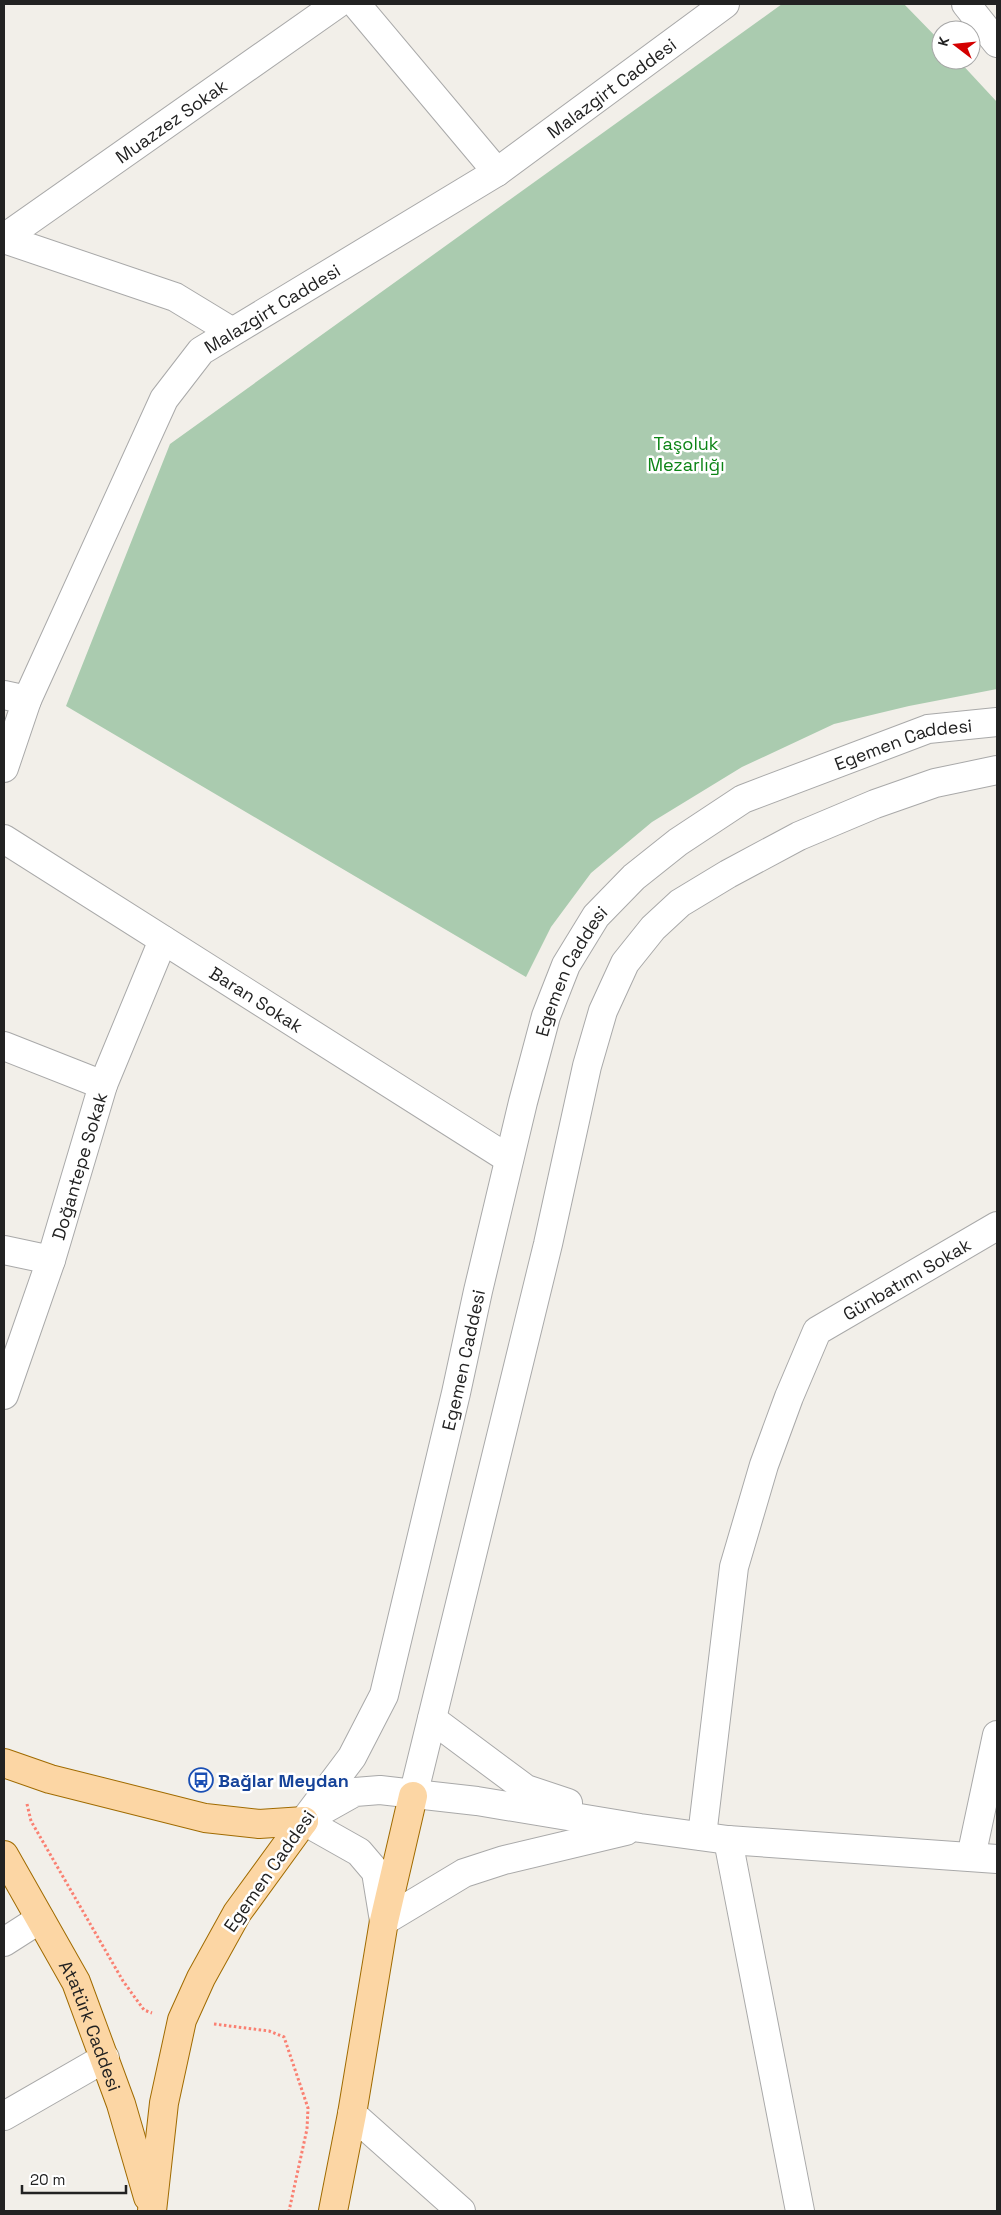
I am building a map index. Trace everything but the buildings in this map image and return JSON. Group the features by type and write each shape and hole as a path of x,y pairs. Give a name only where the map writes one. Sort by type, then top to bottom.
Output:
{"main road":[{"path":"4,1763 50,1779 205,1818 259,1824 304,1821"},
{"path":"333,2211 352,2114 384,1921 413,1796"},
{"name":"Egemen Caddesi","path":"152,2210 164,2103 182,2020 201,1978 236,1913 304,1821"},
{"name":"Atatürk Caddesi","path":"4,1854 76,1982 122,2104 152,2210"}],"street":[{"name":"Muazzez Sokak","path":"4,239 337,4"},
{"path":"356,4 497,172"},
{"name":"Malazgirt Caddesi","path":"4,768 15,698 164,399 201,351 497,172 725,4"},
{"path":"966,4 997,43"},
{"path":"4,239 174,297 232,331"},
{"name":"Egemen Caddesi","path":"304,1821 352,1757 384,1695 456,1393 509,1159 546,1016 566,965 596,916 634,877 678,842 743,799 928,729 997,722"},
{"path":"413,1796 548,1244 587,1066 603,1011 625,963 654,928 680,903 728,874 791,840 875,804 935,783 997,770"},
{"name":"Baran Sokak","path":"4,840 509,1159"},
{"name":"Doğantepe Sokak","path":"4,1394 51,1260 103,1085 162,940"},
{"path":"4,1046 103,1085"},
{"name":"Günbatımı Sokak","path":"702,1836 734,1567 764,1465 816,1331 997,1226"},
{"path":"4,1250 51,1260"},
{"path":"432,1719 526,1789 640,1828"},
{"path":"304,1821 355,1792 380,1790 413,1796 476,1801 640,1828 728,1840 984,1858 997,1735"},
{"path":"304,1821 359,1852 376,1872 384,1921 464,1873 504,1860 640,1828"},
{"path":"728,1840 800,2211"},
{"path":"4,1942 40,1919"},
{"path":"4,2116 105,2058"},
{"path":"352,2114 461,2211"}],"path":[{"path":"25,1798 31,1821 123,1981 144,2010 155,2015"},
{"path":"205,2024 270,2031 284,2036 308,2108 307,2129 289,2211"}],"green space":[{"name":"Taşoluk Mezarlığı","path":"782,4 904,4 931,32 931,70 967,70 997,102 997,689 909,706 834,724 742,767 652,822 591,873 551,927 526,977 66,706 170,444"}],"place":[{"name":"Bağlar Meydan","path":"201,1780"}]}
